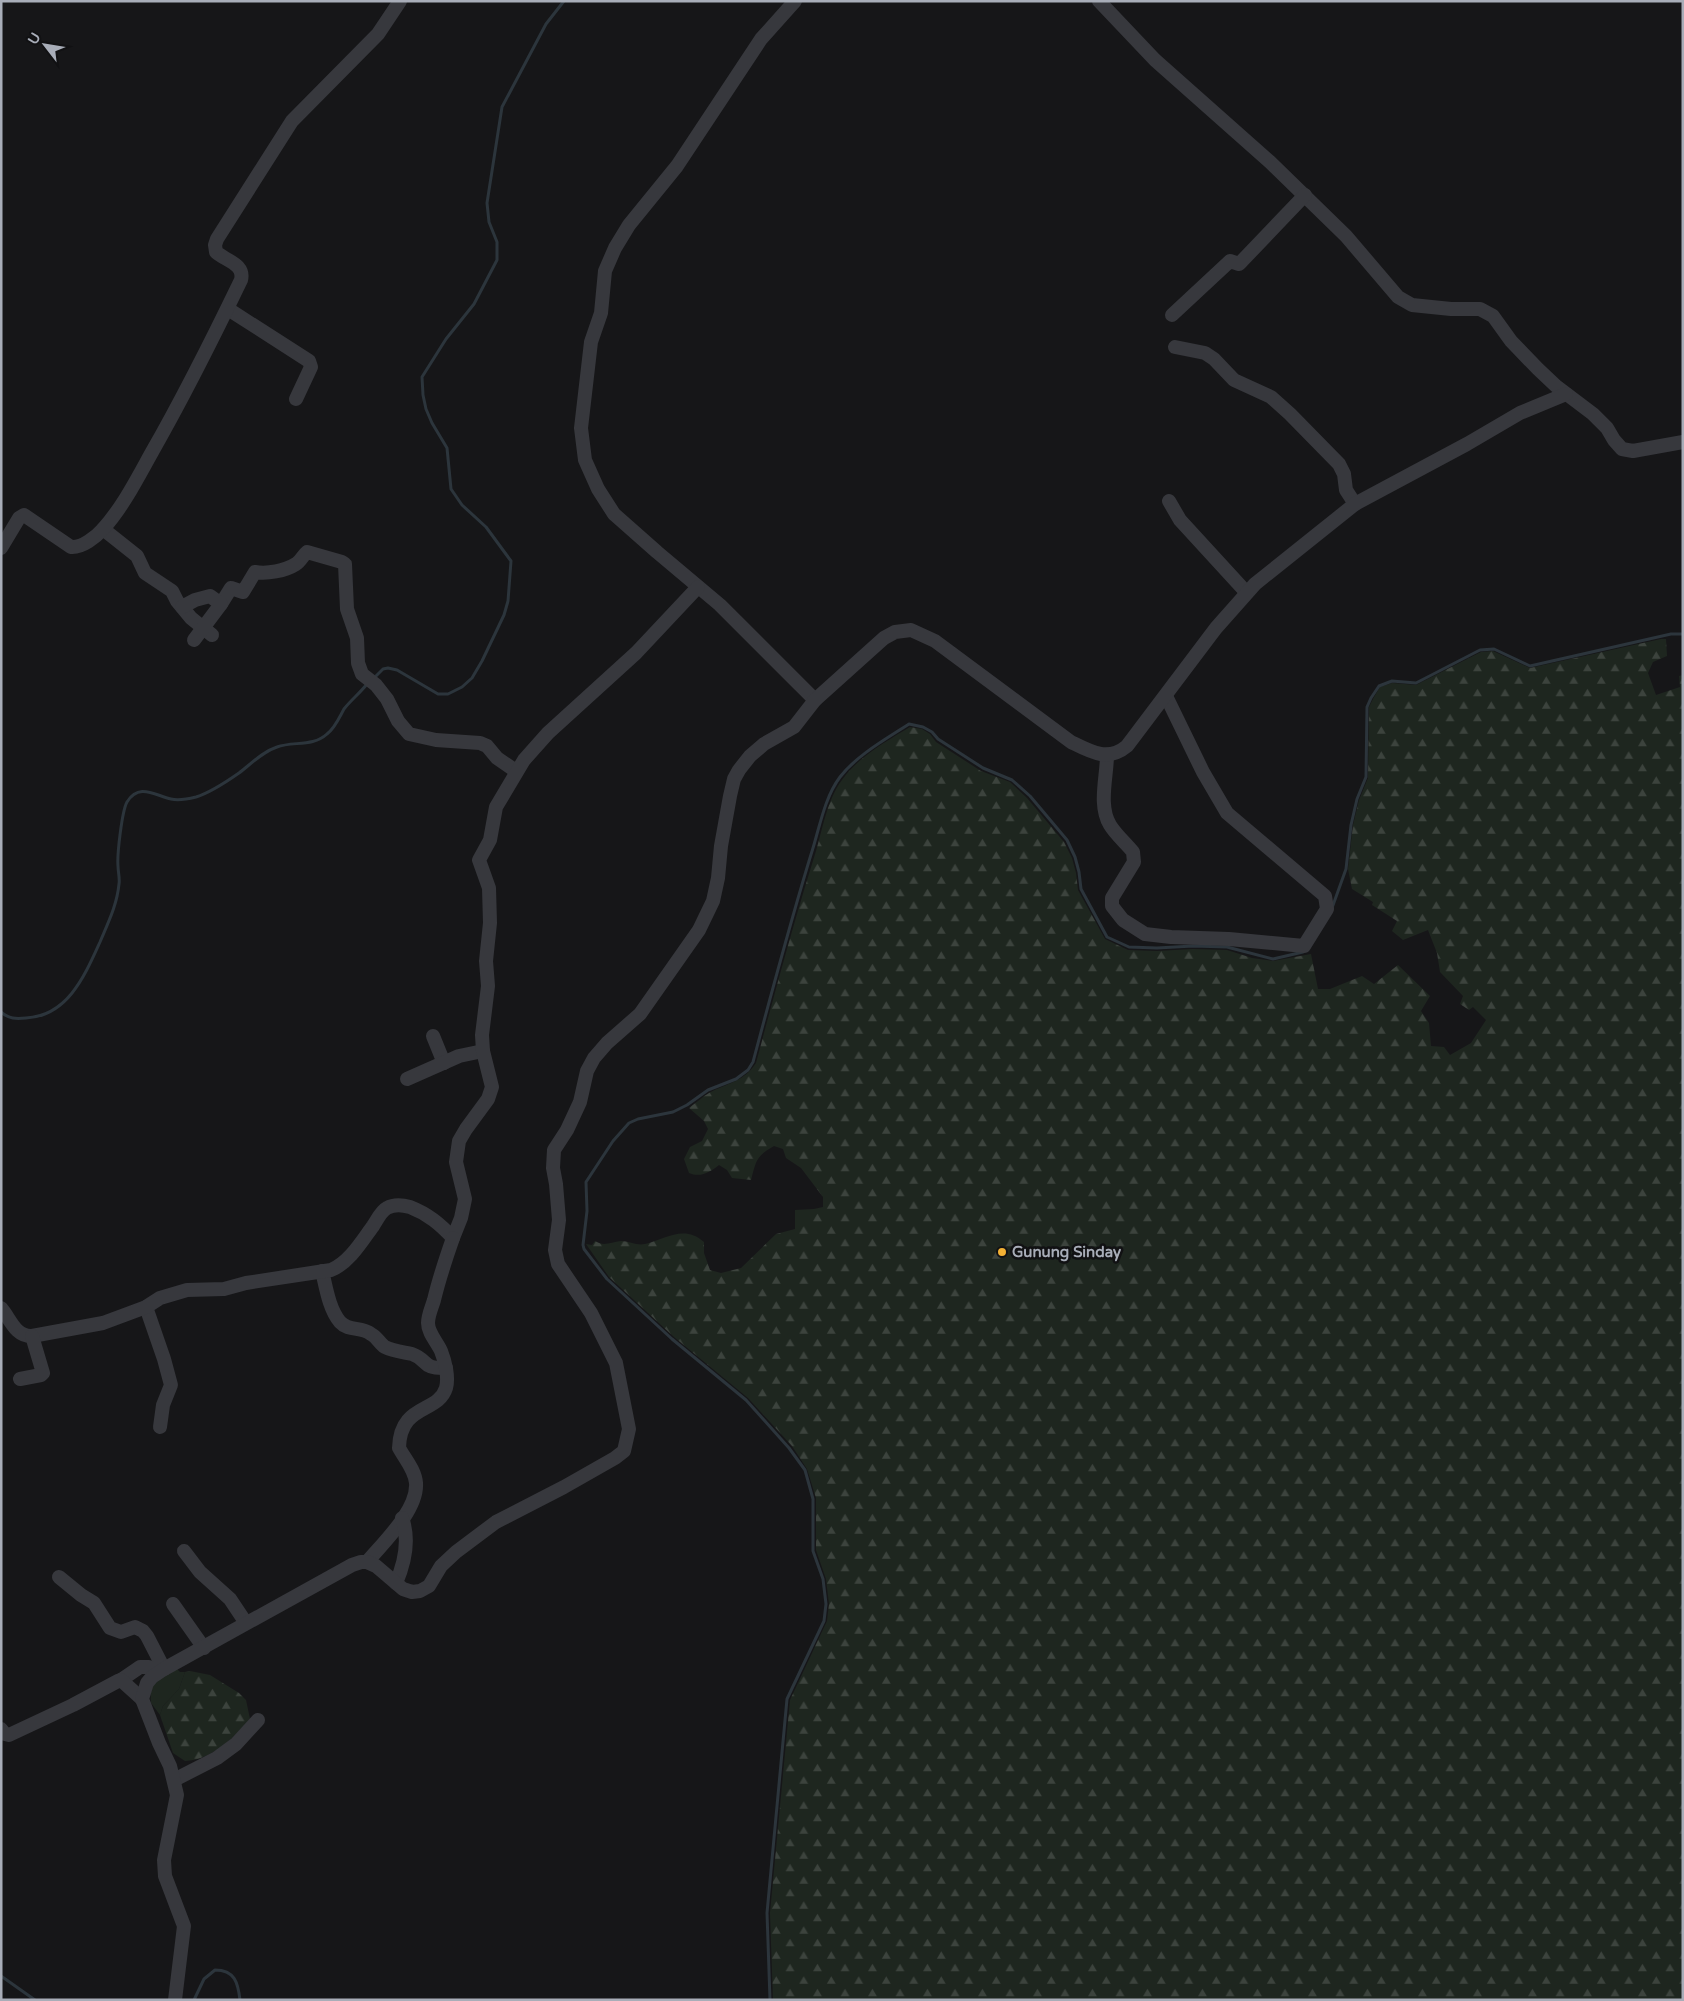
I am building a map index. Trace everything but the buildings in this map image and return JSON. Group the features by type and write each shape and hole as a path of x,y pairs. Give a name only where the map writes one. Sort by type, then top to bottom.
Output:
{"street":[{"path":"1,548 19,518 24,515 71,547 89,540 103,529 138,478 166,427 228,309 242,275 239,268 216,252 217,239 292,121 378,34 400,1"},
{"path":"794,1 743,63 676,166 615,248 605,271 601,313 591,342 581,428 582,448 588,468 598,489 614,514 720,604 814,700"},
{"path":"1099,1 1155,60 1220,116 1352,242 1398,297 1412,305 1451,309 1480,309 1494,316 1518,348 1556,386 1594,414 1622,449 1633,451 1683,442"},
{"path":"1172,315 1230,261 1241,263 1304,195"},
{"path":"228,309 309,361 311,367 296,399"},
{"path":"1175,347 1205,353 1214,359 1234,380 1276,401 1339,464 1344,474 1346,490 1355,504"},
{"path":"142,1699 147,1683 160,1672 352,1565 367,1562 376,1566 403,1589 412,1592 420,1591 429,1586 440,1566 496,1522 564,1487 624,1451 629,1429 616,1364 591,1313 558,1264 555,1250 559,1220 553,1168 554,1150 567,1130 580,1102 587,1070 594,1058 607,1043 640,1014 699,930 713,901 730,796 739,770 750,756 764,744 794,727 814,700 884,638 895,632 911,630 935,641 1071,742 1107,755 1119,753 1127,746 1246,592 1355,504 1468,444 1520,413 1566,394"},
{"path":"1169,501 1180,520 1246,592"},
{"path":"103,529 137,556 145,573 172,590 191,618 207,631"},
{"path":"194,640 207,631 231,588 243,592 255,572 266,574 292,566 298,563 307,552 342,562 344,564 347,609 357,638 358,663 362,674 376,685 406,731 416,736 436,740 480,743 487,746 496,758 516,771"},
{"path":"367,1562 408,1511 415,1496 416,1482 411,1467 399,1448 402,1429 411,1416 432,1404 444,1394 447,1386 446,1368 441,1351 428,1324 438,1280 461,1218 465,1199 456,1162 459,1141 488,1099 492,1087 483,1051 482,1035 488,986 486,961 490,922 489,888 479,860 490,840 496,806 516,771 548,732 636,653 698,587"},
{"path":"182,607 195,600 210,596 221,604"},
{"path":"1107,755 1104,799 1106,813 1109,824 1133,852 1134,857 1134,862 1112,898 1112,906 1123,920 1145,934 1171,937 1229,938 1304,946 1327,909 1325,896 1227,813 1203,772 1166,696"},
{"path":"432,1036 444,1062"},
{"path":"407,1079 459,1056 483,1051"},
{"path":"1,1308 21,1333 32,1336 103,1323 146,1307 160,1298 187,1290 224,1289 246,1283 331,1270 342,1263 358,1246 386,1208 393,1206 404,1205 430,1216 453,1238"},
{"path":"322,1271 336,1316 341,1324 350,1329 372,1334 385,1347 412,1354 431,1368 446,1368"},
{"path":"146,1307 171,1385 163,1405 160,1427"},
{"path":"20,1379 43,1373 32,1336"},
{"path":"396,1583 402,1570 406,1545 402,1518"},
{"path":"184,1550 200,1572 230,1599 246,1623"},
{"path":"60,1577 100,1609 107,1627 121,1632 135,1627 143,1631 160,1672"},
{"path":"173,1604 204,1648"},
{"path":"1,1729 5,1734 9,1735 122,1680 140,1667 149,1667 160,1672"},
{"path":"122,1680 142,1699 174,1780 177,1795 164,1860 165,1876 184,1926 175,2000"},
{"path":"174,1780 217,1758 236,1744 258,1720"}],"green space":[{"path":"1666,639 1667,656 1653,662 1648,673 1656,695 1680,687 1679,676 1683,675 1683,2000 773,2000 770,1913 790,1700 827,1621 829,1604 826,1579 816,1550 816,1498 807,1469 792,1446 748,1398 674,1337 609,1277 586,1244 592,1245 595,1241 605,1244 621,1241 642,1244 675,1234 689,1234 704,1242 704,1253 710,1270 721,1273 741,1268 776,1234 795,1229 795,1210 823,1207 823,1197 801,1168 786,1158 783,1149 774,1146 760,1156 751,1180 732,1178 727,1170 719,1165 705,1174 689,1173 684,1159 690,1147 702,1141 708,1129 704,1121 689,1108 709,1093 741,1078 756,1063 826,814 842,780 856,764 873,750 910,727 922,729 930,734 936,742 981,771 1010,782 1027,798 1064,842 1072,858 1078,890 1105,939 1128,950 1227,950 1252,958 1273,961 1311,954 1318,989 1330,989 1362,976 1374,984 1398,965 1430,996 1421,1011 1429,1023 1431,1046 1444,1047 1450,1055 1471,1043 1486,1020 1473,1007 1469,1010 1460,1004 1463,996 1440,972 1437,953 1428,930 1403,940 1392,931 1397,921 1372,905 1373,902 1352,889 1348,869 1353,825 1359,800 1368,778 1369,707 1373,699 1380,687 1392,683 1416,685 1481,652 1493,651 1530,668"},
{"path":"176,1668 180,1672 185,1672 179,1689 163,1706 160,1715 151,1703 152,1690 156,1681"},
{"path":"190,1671 210,1675 239,1693 246,1700 250,1719 221,1747 204,1757 185,1761 173,1753 160,1715 163,1706 179,1689 185,1672"}],"waterway":[{"path":"374,678 383,669 388,668 397,670 438,694 448,694 462,687 472,678 482,661 504,615 508,601 511,561 486,527 462,505 451,489 447,448 426,409 422,377 446,339 474,304 497,260 497,242 489,222 487,203 502,107 546,24 564,1"},
{"path":"1332,908 1346,869 1351,825 1357,799 1366,777 1367,707 1379,686 1392,681 1416,683 1480,650 1494,649 1530,666 1671,634 1683,634"},
{"path":"1,1012 16,1018 41,1016 64,1002 81,980 112,914 119,882 118,860 122,823 125,807 132,796 137,793 147,792 174,800 184,800 207,793 272,749 283,745 316,741 327,734 337,723 344,709 367,684"},
{"path":"770,2000 767,1913 787,1699 824,1621 826,1604 823,1579 813,1551 813,1499 805,1470 789,1448 746,1400 672,1339 607,1279 584,1249 587,1211 586,1182 613,1141 629,1123 638,1119 673,1112 687,1105 708,1090 736,1079 748,1070 753,1062 797,901 830,793 840,777 855,762 872,748 909,724 923,727 932,732 938,739 983,768 1012,780 1030,796 1067,840 1075,857 1081,889 1107,937 1129,947 1227,947 1273,959 1303,952"},
{"path":"194,2000 204,1979 215,1970 227,1972 231,1975 238,1988 240,2000"},
{"path":"1,1976 35,2000"}],"place":[{"name":"Gunung Sinday","path":"1002,1252"}]}
